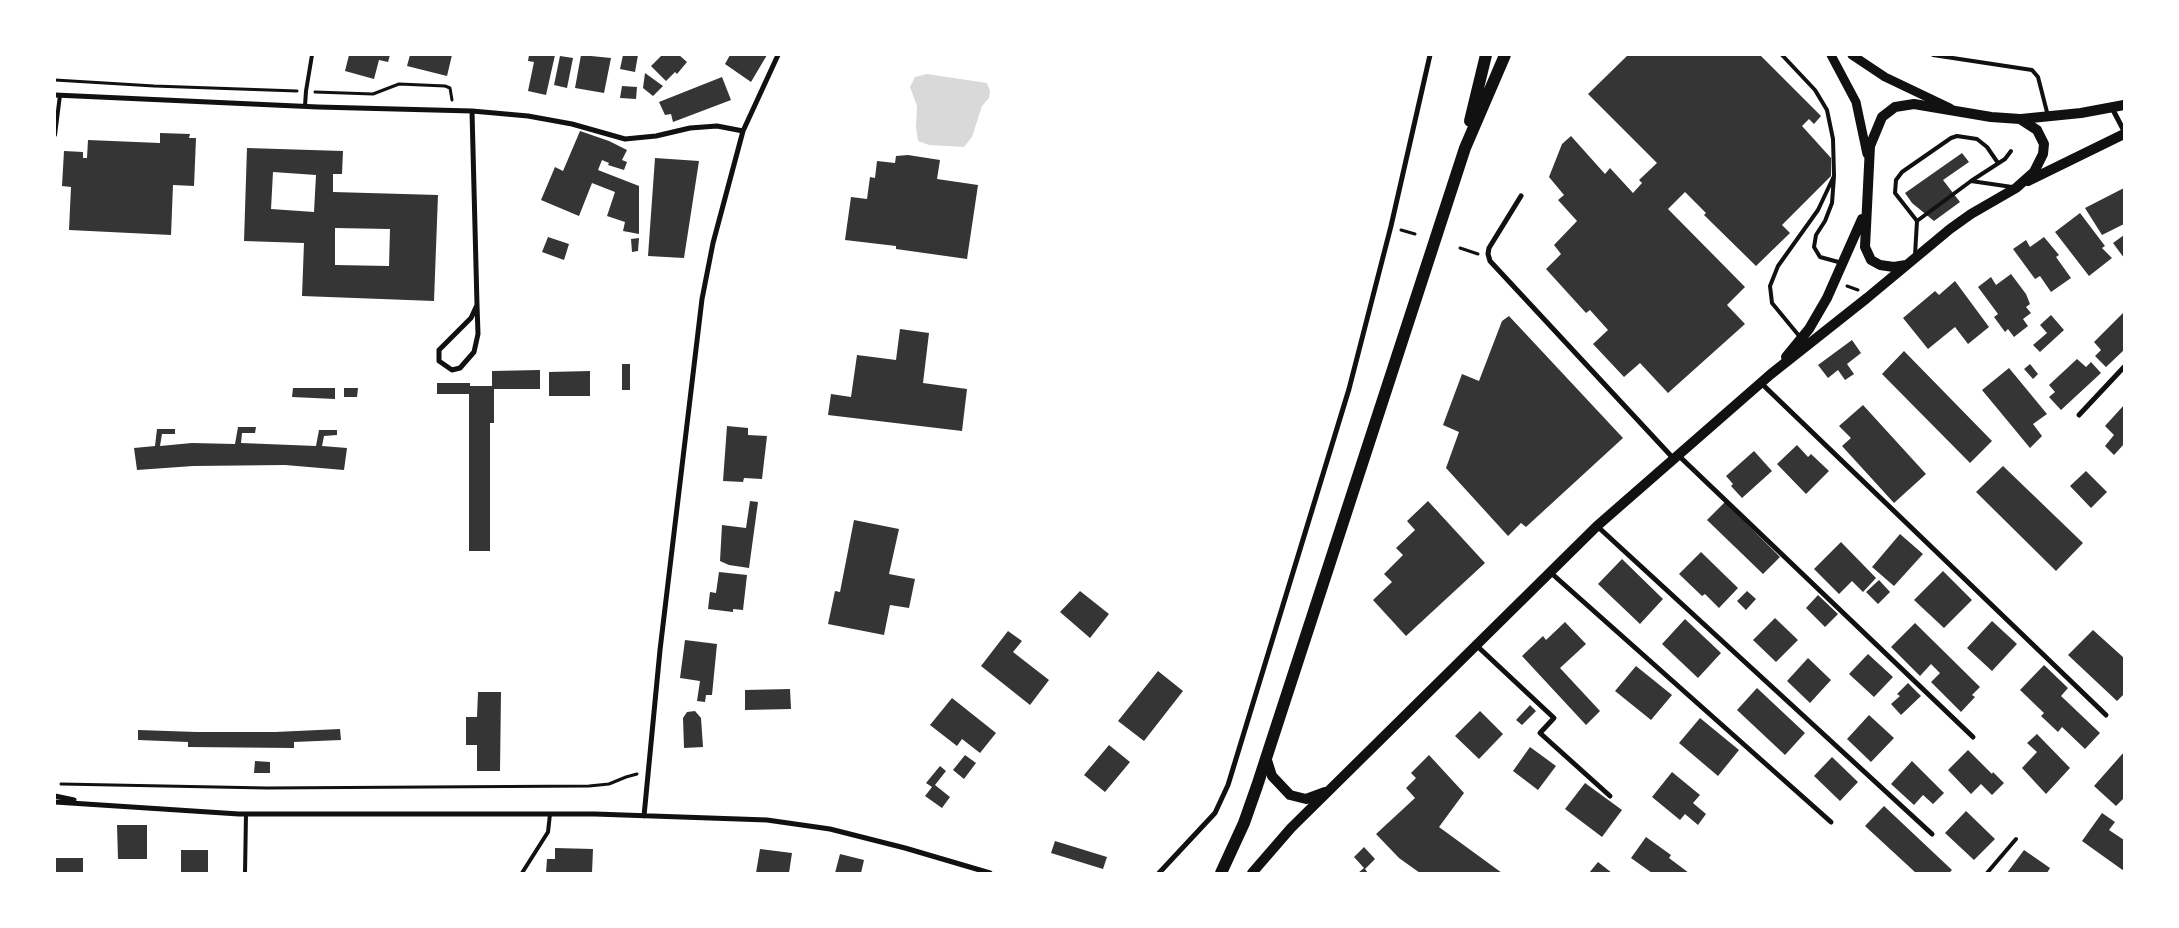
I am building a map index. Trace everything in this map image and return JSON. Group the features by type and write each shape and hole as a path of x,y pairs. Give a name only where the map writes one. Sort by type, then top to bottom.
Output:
{"main road":[{"path":"1465,148 1486,55"},
{"path":"1221,873 1244,823 1465,148 1505,55"},
{"path":"1906,265 1887,267 1871,260 1867,254 1864,240 1868,162 1874,132 1882,117 1888,111 1895,107 1914,104 1991,117 2020,119 2124,105"},
{"path":"2016,188 2034,172 2040,162 2044,144 2037,130 2020,119"},
{"path":"1771,374 1971,214 2016,188 2124,132"},
{"path":"1252,873 1290,828 1597,526 1771,374 1818,314 1844,263 1865,213"},
{"path":"1266,756 1272,776 1280,786 1294,797 1306,799 1330,790"}],"street":[{"path":"644,816 660,650 702,299 712,243 743,131 778,55"},
{"path":"1159,873 1215,813 1228,785 1349,389 1388,236 1430,55"},
{"path":"1831,55 1856,102 1868,162"},
{"path":"1852,55 1885,77 1957,111"},
{"path":"58,95 472,111 528,116 572,124 625,139 656,136 690,128 717,126 743,131"},
{"path":"2112,108 2124,132"},
{"path":"472,111 478,334 474,352 460,368 452,370 439,361 439,350 471,318 477,305"},
{"path":"1521,196 1489,248 1488,257 1490,261 1676,456 1972,737"},
{"path":"2079,415 2124,367"},
{"path":"1762,383 2106,715"},
{"path":"1597,526 1932,834"},
{"path":"1550,572 1832,822"},
{"path":"1475,645 1554,718 1540,733 1610,796"},
{"path":"55,796 89,803"},
{"path":"55,802 246,814 550,814 731,818 811,826 905,848 990,873"}],"lane":[{"path":"305,106 312,55"},
{"path":"1782,55 1815,90 1827,110 1833,139 1834,176 1832,203 1825,221 1816,235 1814,247 1820,257 1844,263"},
{"path":"1933,55 2032,70 2038,77 2048,116"},
{"path":"55,135 58,95"},
{"path":"1915,258 1917,221 1895,192 1896,180 1902,172 1951,138 1957,136 1977,139 1988,147 1998,163"},
{"path":"1917,221 1971,181 2005,159 2011,151"},
{"path":"1801,338 1772,303 1770,286 1778,266 1818,210 1834,176"},
{"path":"1971,181 2016,188"},
{"path":"245,873 246,814"},
{"path":"522,873 548,832 550,814"},
{"path":"1987,873 2016,839"}],"path":[{"path":"55,80 154,86 373,94 399,84 445,86 451,92 452,110"},
{"path":"1460,248 1488,257"},
{"path":"1847,286 1860,291"},
{"path":"55,784 267,788 589,786 609,784 631,775 648,775"}],"shaded area":[{"path":"927,74 987,83 990,91 989,98 982,106 972,137 964,147 929,145 918,141 916,127 917,106 910,87 915,77"}],"building":[{"path":"349,55 390,55 388,62 379,60 374,79 345,71"},
{"path":"410,55 452,55 447,76 407,66"},
{"path":"529,55 555,55 546,95 528,91 534,62 528,61"},
{"path":"581,55 611,58 604,93 575,88"},
{"path":"623,55 638,55 635,72 620,69"},
{"path":"662,55 679,55 687,62 677,74 675,72 666,81 651,66"},
{"path":"730,55 767,55 751,82 725,64"},
{"path":"1628,55 1760,55 1821,116 1814,124 1809,119 1802,126 1831,158 1831,176 1782,225 1790,233 1756,266 1704,215 1706,213 1685,192 1668,209 1745,287 1727,305 1745,324 1668,393 1640,363 1624,377 1593,344 1608,330 1590,310 1586,313 1546,269 1561,254 1554,245 1577,221 1558,200 1564,195 1549,177 1562,144 1571,136 1605,174 1610,168 1633,193 1642,183 1639,180 1657,163 1588,94"},
{"path":"560,56 573,58 567,88 554,85"},
{"path":"645,73 663,86 653,96 643,88"},
{"path":"722,77 731,100 673,122 671,114 665,115 659,102"},
{"path":"622,86 637,87 636,99 620,98"},
{"path":"580,131 609,141 627,150 622,160 627,162 624,170 608,165 609,163 602,160 598,170 639,186 639,234 623,231 625,222 607,216 615,192 592,183 579,216 541,200 555,167 563,171"},
{"path":"160,133 190,134 189,138 196,138 194,186 173,185 171,235 69,230 71,187 62,186 64,151 83,152 83,158 87,158 88,140 160,143"},
{"path":"247,148 343,151 342,174 333,174 333,192 438,195 434,301 302,296 304,243 244,241","holes":["273,172 316,175 314,212 271,209","335,228 390,229 389,266 335,265"]},
{"path":"1962,153 1969,162 1943,180 1960,202 1934,221 1912,203 1905,193"},
{"path":"908,155 940,160 937,179 978,185 967,259 896,249 896,246 845,240 851,197 867,199 870,177 875,178 877,161 895,163 896,156"},
{"path":"655,158 699,161 684,258 648,256"},
{"path":"2124,188 2124,224 2102,235 2085,208"},
{"path":"2080,213 2105,246 2102,248 2112,258 2089,276 2055,232"},
{"path":"2124,235 2124,258 2113,243"},
{"path":"548,237 569,244 564,260 542,252"},
{"path":"2044,237 2059,255 2056,257 2071,278 2051,292 2040,276 2035,279 2013,249 2026,240 2030,247"},
{"path":"639,238 638,251 632,252 631,239"},
{"path":"2011,274 2026,294 2030,304 2026,307 2031,313 2023,319 2028,326 2014,337 2008,329 2005,332 1994,317 1998,314 1978,287 1991,277 1996,285"},
{"path":"1955,281 1989,327 1968,344 1955,327 1928,349 1903,318 1935,291 1939,295"},
{"path":"2124,312 2124,350 2106,367 2095,356 2101,350 2094,342"},
{"path":"2051,315 2064,330 2040,352 2033,345 2047,333 2040,325"},
{"path":"1509,316 1623,438 1526,527 1521,523 1508,536 1446,468 1459,432 1443,425 1462,374 1479,381 1502,321"},
{"path":"900,329 929,333 923,383 967,389 962,431 828,415 831,394 851,397 857,355 896,360"},
{"path":"1852,340 1861,353 1847,364 1854,374 1845,380 1838,370 1828,378 1818,365"},
{"path":"1904,351 1992,441 1970,463 1882,374"},
{"path":"2077,359 2086,367 2091,362 2101,373 2061,410 2049,397 2055,392 2049,385"},
{"path":"622,364 630,364 630,390 622,390"},
{"path":"2030,364 2038,374 2033,379 2024,369"},
{"path":"2009,368 2047,414 2033,424 2042,436 2030,448 1982,390"},
{"path":"540,370 540,389 494,389 494,423 490,423 490,551 469,551 469,394 437,394 437,383 470,383 470,386 492,386 492,371"},
{"path":"590,371 590,396 549,396 549,372"},
{"path":"293,388 335,388 335,399 292,397"},
{"path":"344,388 358,388 357,397 344,397"},
{"path":"1863,405 1926,474 1894,503 1842,446 1851,438 1839,426"},
{"path":"2124,405 2124,444 2114,455 2105,446 2114,435 2105,426"},
{"path":"727,426 748,428 748,435 767,436 762,479 744,478 743,482 723,481"},
{"path":"238,427 256,427 255,433 242,433 241,443 316,446 319,430 337,430 337,435 324,436 322,446 347,448 344,470 285,465 193,466 137,470 134,448 155,446 157,429 175,429 175,434 162,434 160,446 192,443 235,444"},
{"path":"1797,445 1808,457 1811,454 1829,471 1806,494 1777,464"},
{"path":"1754,451 1772,471 1742,498 1731,486 1733,484 1726,476"},
{"path":"2003,466 2083,543 2056,571 1976,492"},
{"path":"2086,471 2107,492 2091,508 2070,486"},
{"path":"750,501 758,502 749,568 729,565 720,561 722,525 746,528"},
{"path":"1428,501 1485,563 1406,636 1373,600 1392,582 1384,574 1403,555 1396,548 1415,530 1407,521"},
{"path":"1725,502 1780,557 1763,574 1707,520"},
{"path":"854,520 899,529 889,574 915,579 909,608 890,605 884,635 828,624 835,591 840,592"},
{"path":"1900,534 1923,554 1894,586 1872,567"},
{"path":"1841,542 1876,578 1863,592 1852,581 1839,594 1814,569"},
{"path":"1701,552 1738,588 1719,608 1705,594 1702,596 1679,574"},
{"path":"1622,559 1663,599 1640,624 1598,584"},
{"path":"1943,571 1972,600 1944,628 1914,600"},
{"path":"719,572 747,575 743,610 733,609 733,612 708,609 710,592 716,593"},
{"path":"1879,580 1890,592 1878,604 1866,592"},
{"path":"1080,591 1109,614 1090,638 1060,612"},
{"path":"1747,591 1756,599 1746,610 1737,601"},
{"path":"1818,595 1838,614 1825,627 1806,608"},
{"path":"1775,618 1798,640 1776,662 1753,640"},
{"path":"1685,619 1721,653 1698,678 1662,644"},
{"path":"1992,621 2017,644 1992,671 1967,648"},
{"path":"1565,622 1586,644 1560,668 1600,711 1586,725 1522,656 1543,636 1546,640"},
{"path":"1915,623 1980,687 1972,695 1975,697 1961,712 1931,682 1940,673 1931,664 1920,676 1891,647"},
{"path":"2093,630 2124,658 2124,694 2117,701 2068,655"},
{"path":"1008,631 1022,641 1013,652 1049,680 1030,705 981,666"},
{"path":"685,640 717,644 712,695 706,695 705,702 697,701 700,681 680,678"},
{"path":"1868,654 1893,677 1874,697 1849,674"},
{"path":"1808,658 1831,680 1810,703 1787,681"},
{"path":"2044,665 2068,688 2061,696 2100,733 2085,749 2062,727 2058,732 2041,716 2044,713 2020,690"},
{"path":"1636,666 1672,695 1651,720 1615,691"},
{"path":"1158,671 1183,691 1144,741 1118,721"},
{"path":"1908,683 1921,696 1901,715 1891,704 1900,696 1897,694"},
{"path":"1757,688 1805,733 1785,755 1737,710"},
{"path":"790,689 791,709 745,710 745,690"},
{"path":"478,692 501,692 500,771 477,771 477,745 466,745 466,717 477,717"},
{"path":"952,698 996,733 980,753 962,739 957,746 930,725"},
{"path":"1530,705 1536,711 1522,725 1516,720"},
{"path":"695,711 701,718 703,747 684,748 683,718 687,712"},
{"path":"1480,711 1503,734 1479,759 1455,736"},
{"path":"1869,715 1894,738 1871,762 1847,739"},
{"path":"1700,718 1739,750 1718,776 1679,743"},
{"path":"340,729 341,740 294,742 294,748 188,747 188,742 138,740 138,730 275,732"},
{"path":"2037,734 2070,768 2046,794 2022,768 2037,752 2027,743"},
{"path":"1109,745 1130,762 1105,792 1084,775"},
{"path":"1530,747 1556,766 1538,790 1513,771"},
{"path":"1968,750 2004,783 1992,795 1981,784 1971,794 1948,770"},
{"path":"2124,752 2124,798 2116,806 2094,786"},
{"path":"965,755 976,763 964,779 953,770"},
{"path":"1429,755 1464,793 1439,827 1502,873 1420,873 1399,858 1376,834 1415,798 1406,788 1416,778 1411,773"},
{"path":"1832,757 1858,782 1840,801 1814,776"},
{"path":"255,761 270,762 270,773 254,773"},
{"path":"1912,761 1944,793 1933,804 1923,795 1914,805 1891,784"},
{"path":"940,766 946,771 935,785 950,797 942,808 925,796 932,787 926,783"},
{"path":"1672,772 1700,795 1693,803 1706,814 1698,825 1685,814 1680,820 1652,797"},
{"path":"1585,783 1622,810 1602,837 1565,809"},
{"path":"1884,806 1952,870 1949,873 1916,873 1865,826"},
{"path":"1966,811 1995,839 1974,860 1945,833"},
{"path":"2102,813 2115,822 2109,830 2124,840 2124,871 2082,841"},
{"path":"117,825 147,825 147,859 118,859"},
{"path":"1646,837 1671,855 1669,858 1689,873 1652,873 1631,858"},
{"path":"1055,841 1107,857 1103,869 1051,853"},
{"path":"1364,847 1375,859 1365,869 1368,873 1358,873 1364,868 1354,857"},
{"path":"555,848 593,849 592,873 546,873 547,859 555,859"},
{"path":"760,849 792,853 789,873 756,873"},
{"path":"181,850 208,850 208,873 181,873"},
{"path":"2024,850 2050,868 2047,873 2007,873"},
{"path":"840,854 864,860 861,873 835,873"},
{"path":"55,858 83,858 83,873 55,873"},
{"path":"1598,862 1612,873 1589,873"}]}
